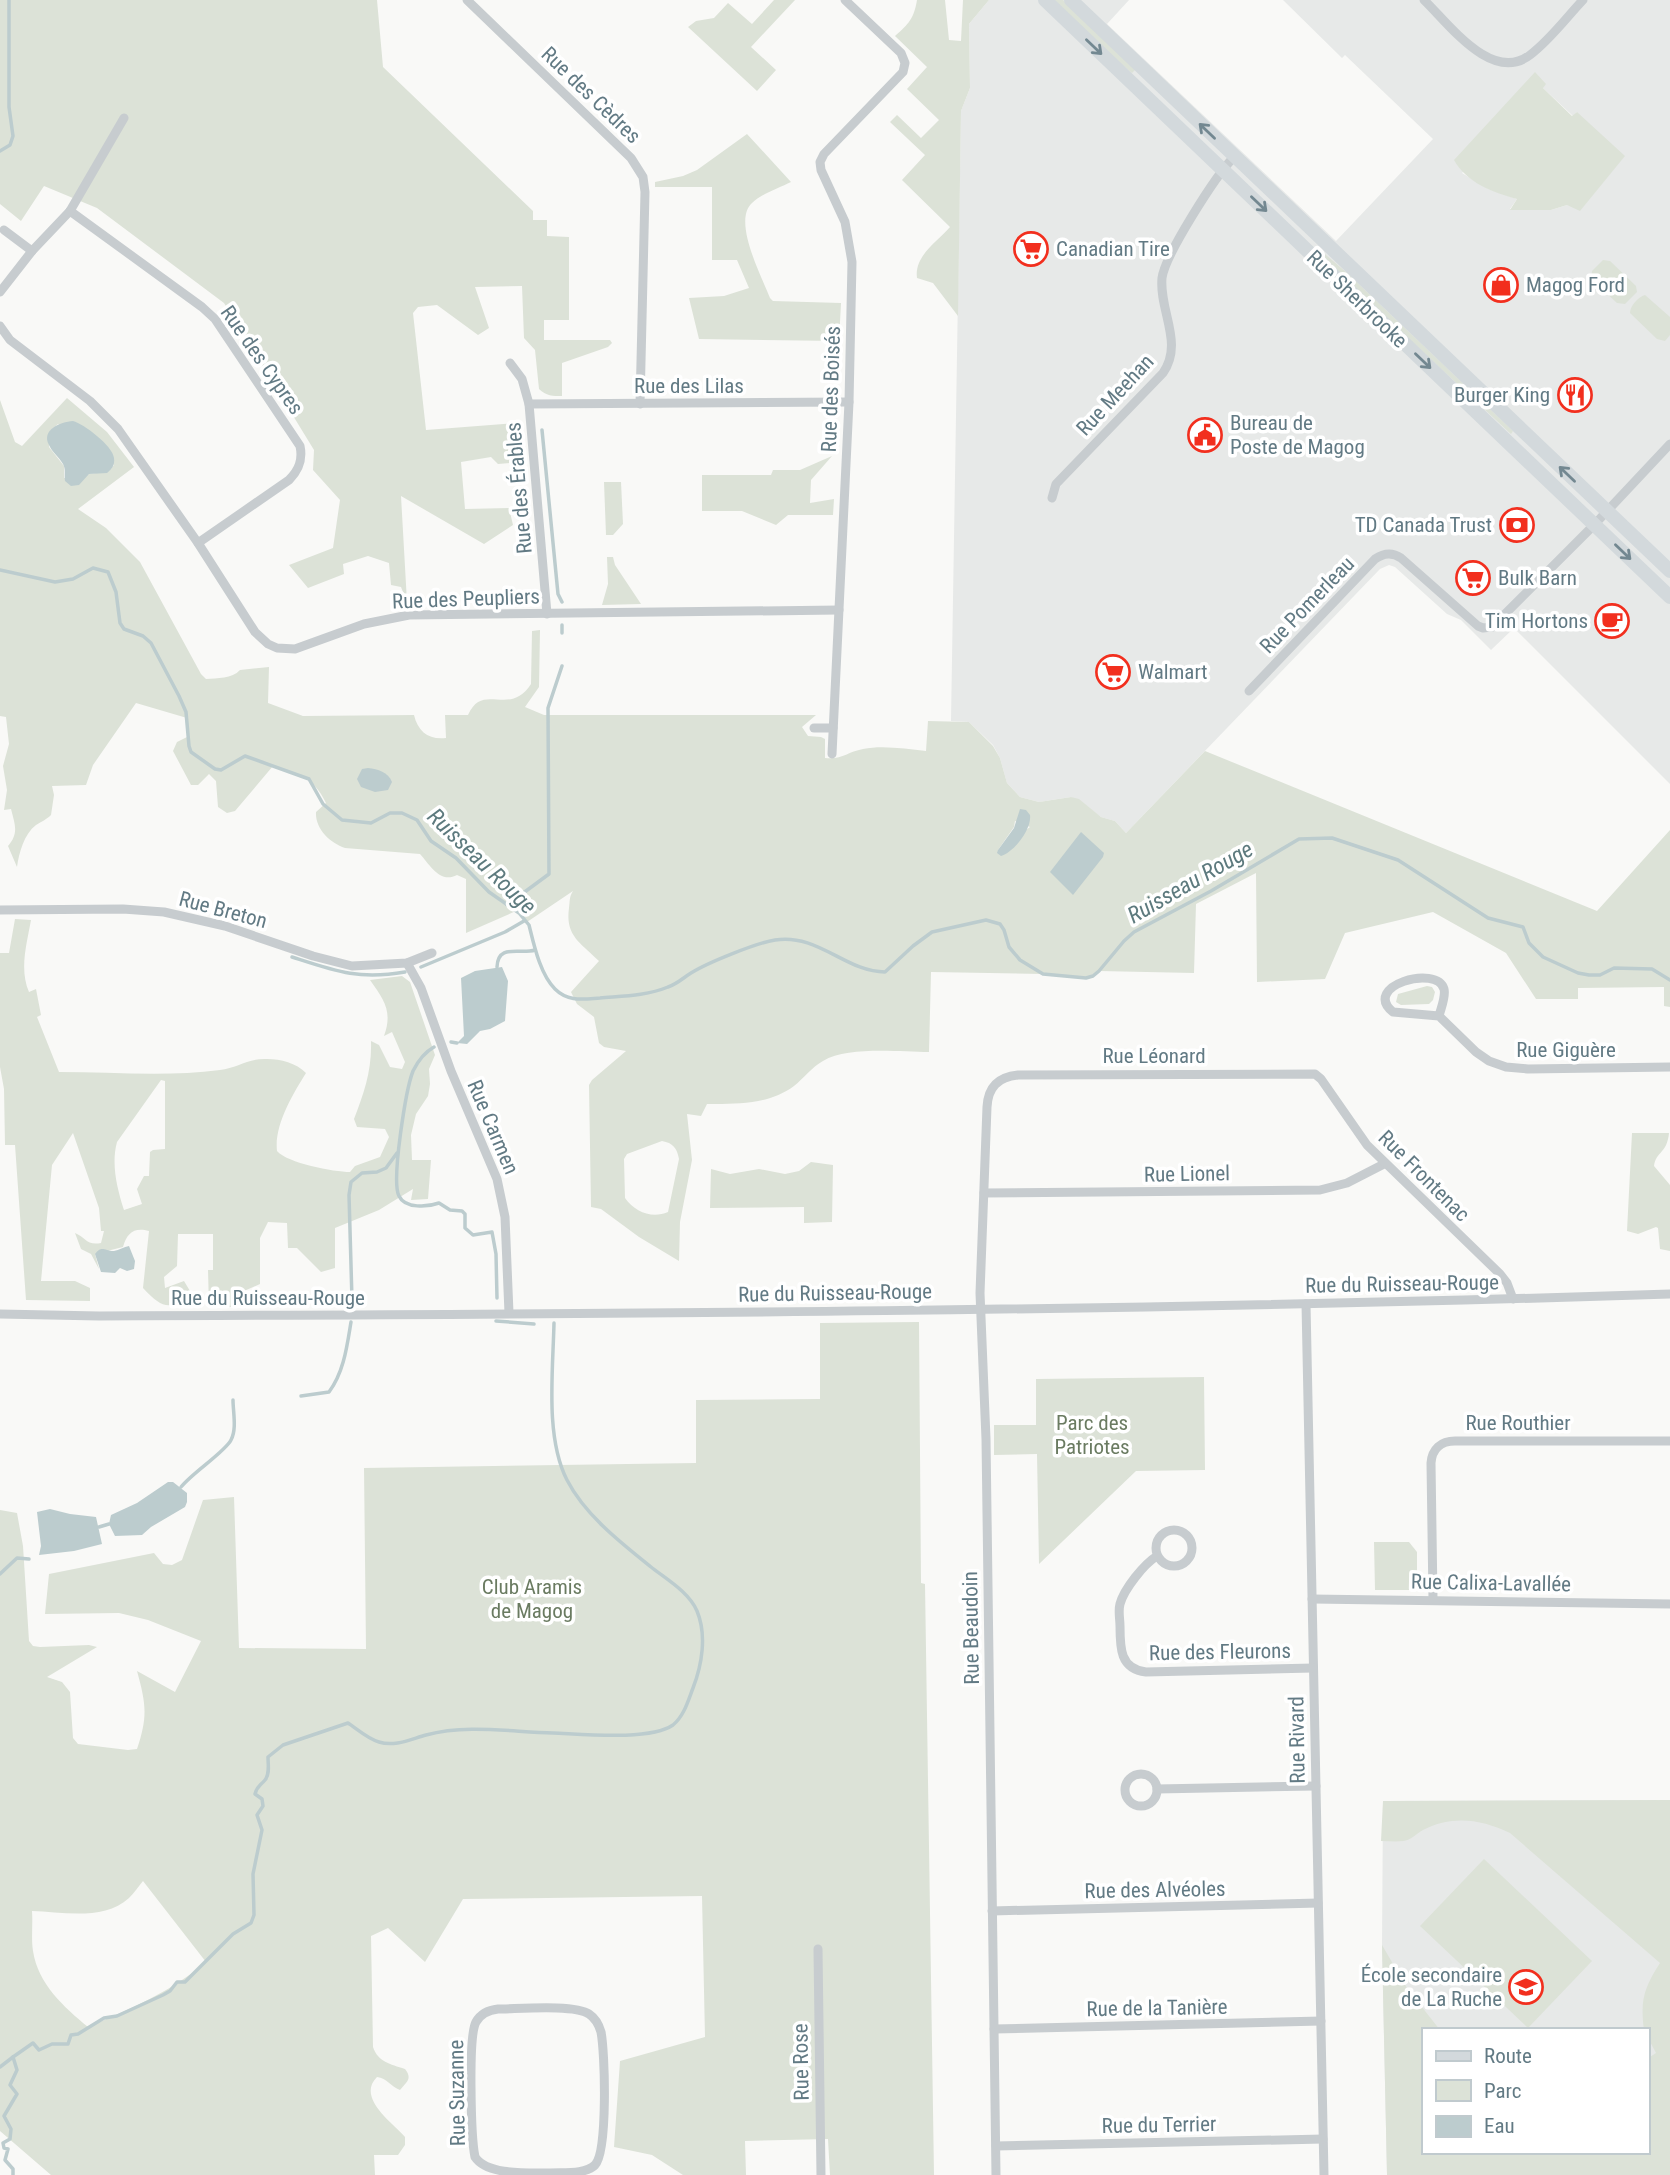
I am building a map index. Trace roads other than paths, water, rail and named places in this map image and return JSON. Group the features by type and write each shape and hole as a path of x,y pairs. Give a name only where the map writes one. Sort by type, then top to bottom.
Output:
{"main road":[{"name":"Rue Sherbrooke","path":"1045,0 1670,597"},
{"name":"Rue Sherbrooke","path":"1071,0 1670,571"}],"street":[{"name":"Rue des Cèdres","path":"467,0 631,158 643,177 645,192 639,404"},
{"name":"Rue des Boisés","path":"832,754 849,402 851,248 845,222 821,170 820,162 824,154 903,72 905,63 901,53 845,0"},
{"path":"1424,0 1480,53 1493,61 1506,63 1520,60 1533,52 1583,0"},
{"path":"0,292 32,251 70,211 124,118"},
{"name":"Rue Meehan","path":"1052,498 1056,484 1163,373 1169,363 1172,345 1162,286 1163,272 1222,169 1234,157"},
{"name":"Rue des Cypres","path":"70,211 215,319 300,446 299,468 289,480 198,542"},
{"path":"4,230 32,251"},
{"name":"Rue des Peupliers","path":"0,326 10,340 90,401 131,444 255,632 277,648 295,649 364,624 397,616 839,610"},
{"name":"Rue des Érables","path":"510,363 522,379 529,404 547,614"},
{"name":"Rue des Lilas","path":"529,404 849,402"},
{"name":"Rue Pomerleau","path":"1249,691 1375,559 1382,555 1392,554 1401,558 1478,626 1488,628 1494,625 1670,444"},
{"path":"814,728 833,728"},
{"name":"Rue Breton","path":"0,910 84,908 164,912 225,926 339,964 363,966 407,963 432,953"},
{"name":"Rue Carmen","path":"407,963 421,988 451,1071 497,1179 506,1226 509,1313"},
{"path":"1419,978 1435,978 1440,981 1444,991 1439,1016 1395,1013 1388,1008 1385,995 1399,983 1419,978"},
{"name":"Rue Giguère","path":"1439,1016 1480,1055 1506,1068 1670,1067"},
{"name":"Rue Léonard","path":"996,1083 1005,1077 1031,1075 1314,1074"},
{"name":"Rue Frontenac","path":"1314,1074 1321,1079 1359,1135 1384,1164 1500,1274 1513,1299"},
{"name":"Rue Beaudoin","path":"996,1083 987,1100 981,1309 986,1439 996,2175"},
{"name":"Rue Lionel","path":"984,1193 1320,1190 1348,1183 1384,1164"},
{"name":"Rue du Ruisseau-Rouge","path":"0,1314 99,1316 981,1309 1670,1294"},
{"name":"Rue Rivard","path":"1306,1304 1324,2175"},
{"name":"Rue Routhier","path":"1433,1600 1431,1464 1434,1452 1443,1443 1670,1441"},
{"name":"Rue des Fleurons","path":"1179,1530 1189,1537 1192,1549 1188,1560 1183,1564 1172,1567 1157,1556 1155,1544 1163,1533 1179,1530"},
{"name":"Rue des Fleurons","path":"1157,1556 1142,1568 1120,1604 1120,1649 1129,1666 1146,1672 1313,1668"},
{"name":"Rue Calixa-Lavallée","path":"1312,1599 1670,1604"},
{"path":"1157,1789 1316,1786"},
{"name":"Rue des Alvéoles","path":"992,1911 1318,1903"},
{"name":"Rue Rose","path":"818,1949 821,2175"},
{"name":"Rue Suzanne","path":"576,2009 589,2014 598,2024 603,2051 604,2132 600,2157 595,2166 586,2171 549,2174 494,2173 484,2169 475,2157 472,2040 477,2020 486,2011 576,2009"},
{"name":"Rue de la Tanière","path":"994,2029 1321,2021"},
{"name":"Rue du Terrier","path":"996,2146 1323,2139"}],"water":[{"path":"73,421 91,431 103,442 114,460 113,467 107,473 89,474 79,485 71,486 65,481 64,466 47,440 53,428"},
{"path":"362,769 379,770 388,776 392,782 388,790 375,792 361,787 357,779"},
{"path":"1020,809 1026,810 1030,815 1028,827 1016,845 1001,856 997,853 998,850 1014,828"},
{"path":"1081,832 1104,853 1073,895 1050,872"},
{"path":"502,967 508,981 505,1021 480,1031 467,1044 457,1043 464,1036 461,978 475,971"},
{"path":"129,1246 135,1261 134,1269 127,1271 120,1268 115,1273 101,1272 95,1254 97,1251 114,1251"},
{"path":"168,1482 173,1482 187,1493 185,1507 142,1535 115,1536 109,1524 111,1515 137,1503"},
{"path":"50,1509 96,1517 102,1544 39,1555 41,1546 37,1512"}],"waterway":[{"path":"0,151 10,145 13,136 9,107 9,0"},
{"path":"542,430 558,594 562,602"},
{"name":"Ruisseau Rouge","path":"0,570 55,582 73,579 93,568 108,572 116,592 120,623 124,629 143,636 151,643 179,696 186,712 191,752 215,769 221,770 245,756 309,779 323,804 342,820 371,823 390,813 402,813 417,820 431,841 456,858 489,892 519,913 529,925 545,975 555,989 570,998 625,996 660,990 720,959 775,940 805,942 857,966 885,972 932,932 986,920 1000,924 1009,947 1020,960 1043,974 1086,978 1099,971 1134,932 1299,839 1332,838 1398,860 1488,918 1523,927 1529,943 1543,957 1578,973 1600,975 1614,968 1652,969 1670,980"},
{"path":"562,625 562,633"},
{"path":"507,905 549,874 548,708 562,666"},
{"path":"421,967 505,932 524,921"},
{"path":"497,967 498,960 506,952 535,950"},
{"path":"292,957 347,973 374,975 405,972"},
{"path":"451,1042 457,1043"},
{"path":"434,1047 419,1060 410,1081 398,1155 399,1196 411,1205 439,1203 450,1210 462,1211 465,1214 465,1228 473,1235 492,1232 496,1254 497,1298"},
{"path":"352,1300 349,1195 351,1182 362,1173 386,1168 397,1153"},
{"path":"496,1321 534,1324"},
{"path":"301,1396 329,1392 341,1367 351,1322"},
{"path":"13,2175 13,2169 5,2160 8,2149 4,2148 3,2143 10,2139 11,2129 4,2116 17,2094 10,2085 17,2070 13,2057 33,2043 39,2050 52,2044 68,2044 71,2035 78,2034 104,2018 117,2016 163,1995 177,1982 185,1982 233,1934 251,1923 254,1915 253,1874 262,1830 257,1815 263,1806 262,1799 255,1794 268,1775 268,1757 283,1745 348,1723 371,1739 391,1744 442,1732 473,1729 632,1735 662,1730 673,1725 680,1717 699,1670 703,1640 700,1620 689,1598 604,1528 567,1480 560,1463 553,1424 554,1323"},
{"path":"181,1487 231,1440 234,1426 233,1400"},
{"path":"99,1527 109,1524"},
{"path":"0,1574 17,1558 29,1559"},
{"path":"0,2067 13,2057"}],"place":[{"name":"Canadian Tire","path":"1031,249"},
{"name":"Magog Ford","path":"1501,285"},
{"name":"Burger King","path":"1575,395"},
{"name":"Bureau de Poste de Magog","path":"1205,435"},
{"name":"TD Canada Trust","path":"1517,525"},
{"name":"Bulk Barn","path":"1473,578"},
{"name":"Tim Hortons","path":"1612,621"},
{"name":"Walmart","path":"1113,672"},
{"name":"École secondaire de La Ruche","path":"1526,1987"}],"park label":[{"name":"Parc des Patriotes","path":"1092,1435"},
{"name":"Club Aramis de Magog","path":"532,1599"}]}
